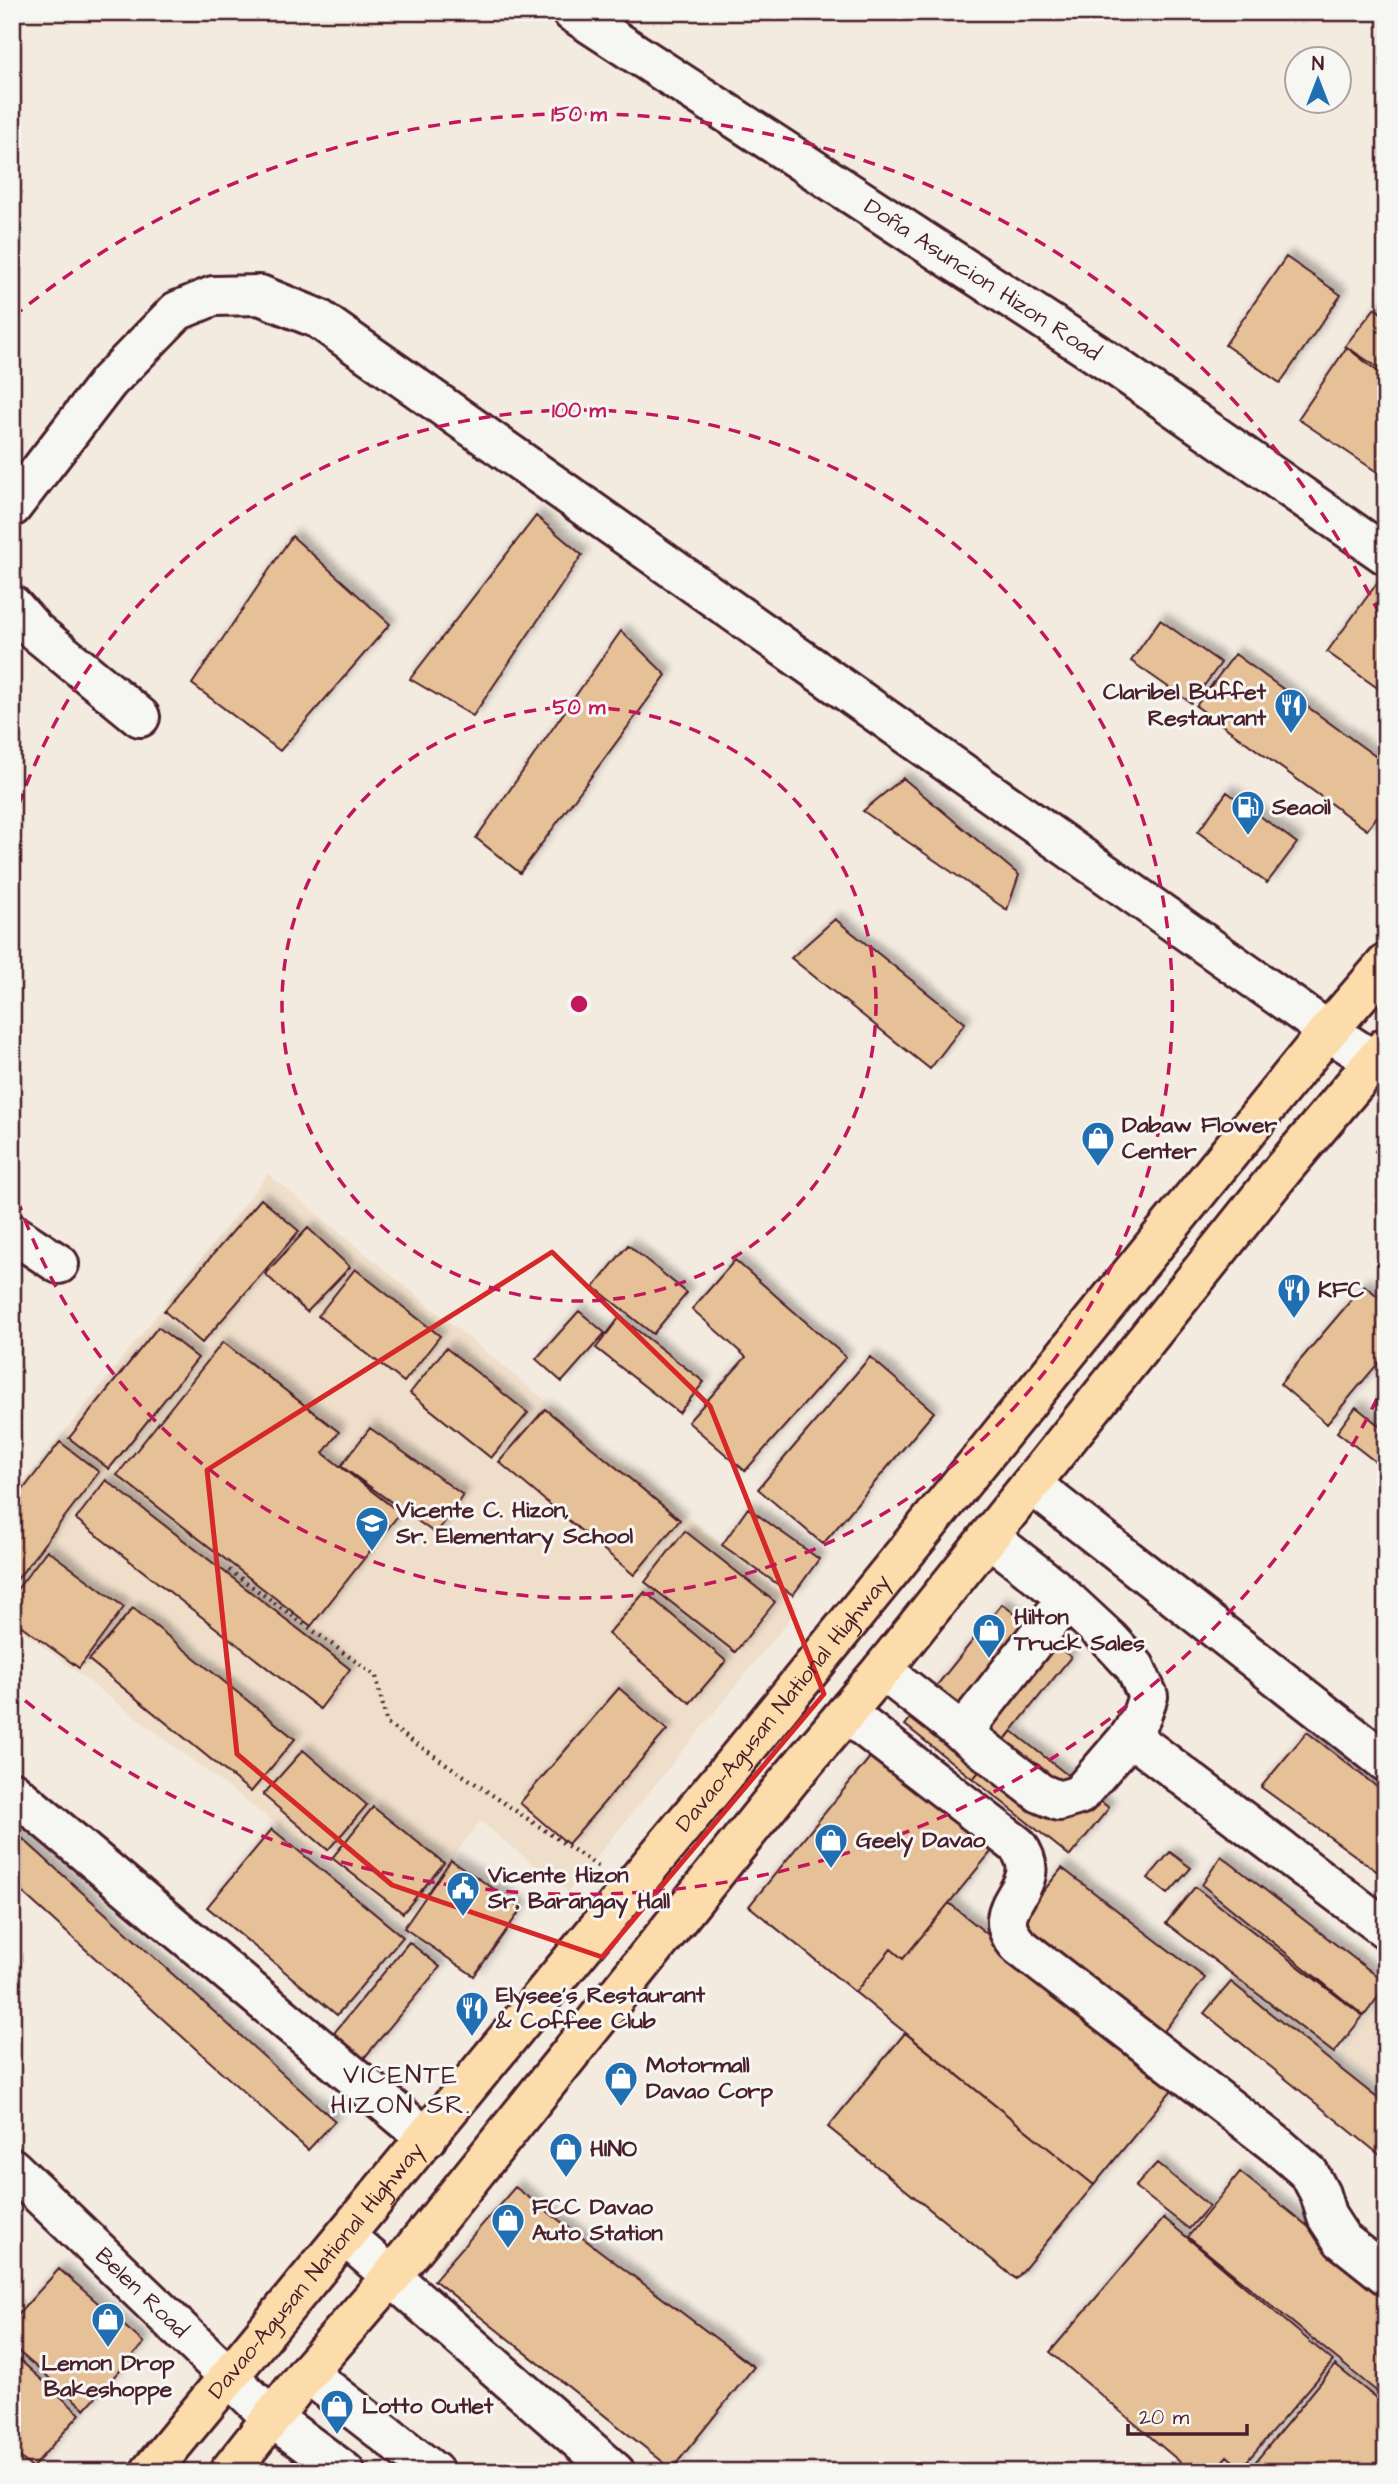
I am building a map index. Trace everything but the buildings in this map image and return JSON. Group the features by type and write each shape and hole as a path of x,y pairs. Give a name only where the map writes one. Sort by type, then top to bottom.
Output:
{"main road":[{"name":"Davao-Agusan National Highway","path":"150,2472 427,2138 1328,1031 1386,964"},
{"path":"229,2472 307,2373 391,2277 790,1778 882,1670 1284,1168 1380,1054"}],"street":[{"name":"Doña Asuncion Hizon Road","path":"572,12 1118,368 1386,555"},
{"path":"12,507 108,382 177,311 214,296 260,295 319,319 1328,1031 1380,1054"},
{"path":"12,605 35,631 140,717"},
{"path":"12,1233 59,1264"},
{"path":"1032,1485 1386,1762"},
{"path":"882,1670 1040,1793 1059,1801 1079,1795 1130,1736 1141,1717 1148,1696 1135,1667 1066,1600 989,1537"},
{"path":"962,1733 1066,1600"},
{"path":"846,1713 1017,1845 1026,1857 1028,1872 1008,1910 1006,1923 1008,1934 1019,1946 1278,2146 1309,2174 1320,2194 1327,2217 1342,2240 1386,2275"},
{"path":"1130,1736 1386,1928"},
{"path":"12,1791 427,2138"},
{"name":"Belen Road","path":"12,2168 272,2418 345,2472"},
{"path":"345,2236 615,2472"},
{"path":"307,2373 434,2472"}],"path":[{"path":"229,1570 376,1676 387,1724 631,1889"}],"highlighted area":[{"path":"552,1252 710,1406 824,1694 602,1957 392,1885 237,1754 207,1470"}],"shaded area":[{"name":"Vicente C. Hizon, Sr. Elementary School","path":"268,1174 799,1608 568,1892 480,1821 404,1921 12,1623 12,1498"},
{"path":"1386,1994 1386,2091 1339,2055"}],"place":[{"name":"Claribel Buffet Restaurant","path":"1291,735"},
{"name":"Seaoil","path":"1248,837"},
{"name":"Dabaw Flower Center","path":"1098,1168"},
{"name":"KFC","path":"1294,1320"},
{"name":"Vicente C. Hizon, Sr. Elementary School","path":"372,1553"},
{"name":"Hilton Truck Sales","path":"989,1660"},
{"name":"Geely Davao","path":"831,1870"},
{"name":"Vicente Hizon Sr. Barangay Hall","path":"463,1918"},
{"name":"Elysee's Restaurant & Coffee Club","path":"472,2038"},
{"name":"Motormall Davao Corp","path":"621,2108"},
{"name":"HINO","path":"566,2179"},
{"name":"FCC Davao Auto Station","path":"508,2250"},
{"name":"Lemon Drop Bakeshoppe","path":"108,2349"},
{"name":"Lotto Outlet","path":"337,2436"}],"district":[{"name":"VICENTE HIZON SR.","path":"401,2090"}]}
